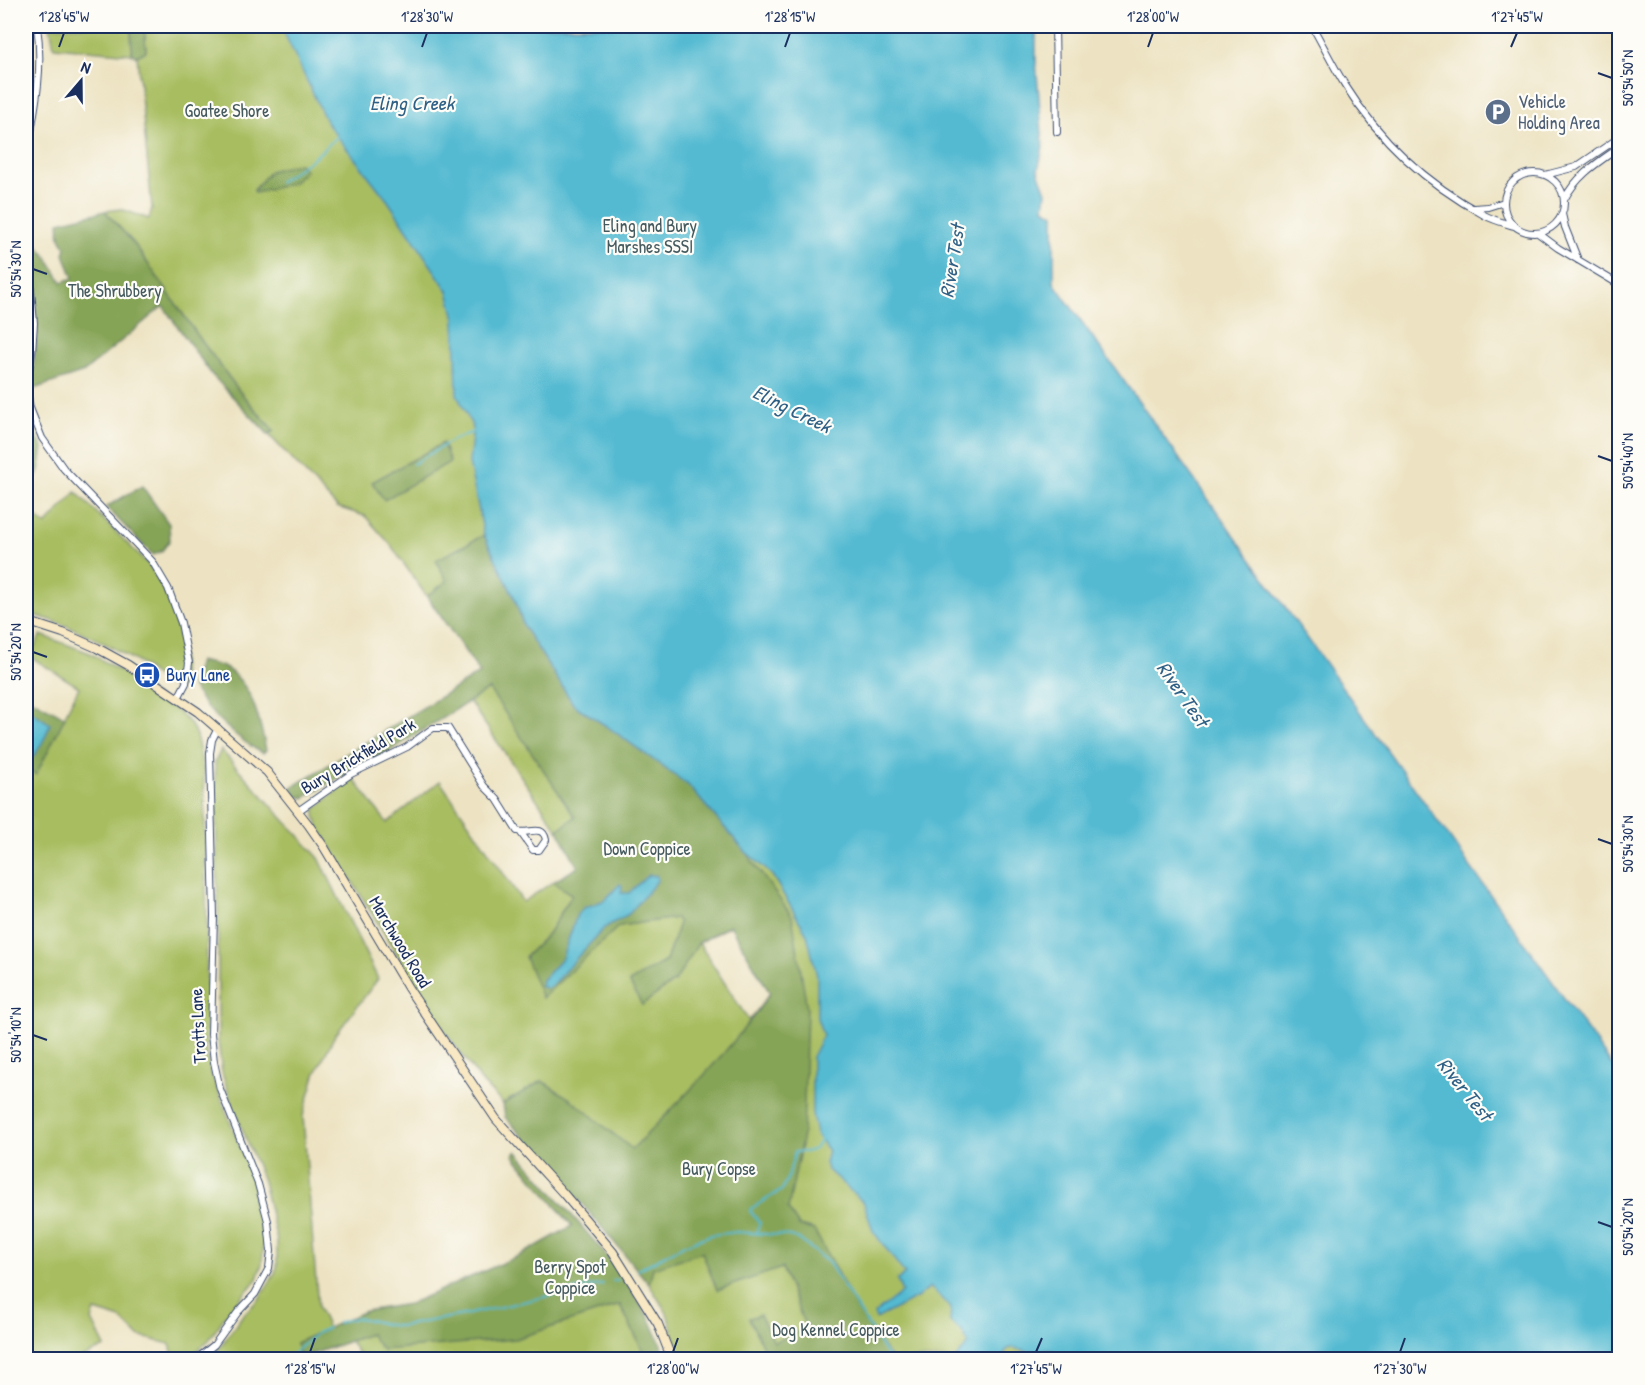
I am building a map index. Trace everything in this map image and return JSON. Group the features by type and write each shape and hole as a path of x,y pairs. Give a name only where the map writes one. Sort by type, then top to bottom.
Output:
{"street":[{"path":"26,159 39,83 37,26"},
{"path":"1055,26 1057,132"},
{"path":"1312,26 1346,87 1380,133 1434,185 1483,215 1529,233 1538,233 1553,227 1562,214"},
{"path":"1514,226 1508,219 1504,202 1505,194 1514,181 1528,174 1545,175 1576,168 1620,137"},
{"path":"1578,261 1562,214 1564,200 1574,183 1585,171 1620,147"},
{"path":"1545,175 1558,185 1564,200"},
{"path":"1473,208 1488,207 1504,202"},
{"path":"1538,233 1578,261 1620,285"},
{"path":"26,238 34,323 26,385 30,408 46,445 78,486 152,561 168,588 181,623 189,663 186,682 178,698"},
{"name":"Marchwood Road","path":"26,621 63,633 97,648 178,698 218,728 267,772 324,848 408,988 496,1119 613,1252 658,1324 672,1359"},
{"name":"Trotts Lane","path":"195,1359 214,1345 238,1312 255,1294 270,1268 271,1251 268,1221 258,1184 220,1089 212,1044 211,986 214,916 210,753 212,740 218,728"},
{"name":"Bury Brickfield Park","path":"298,811 351,774 407,747 433,728 448,728 484,786 497,799 517,831 521,833"}],"green space":[{"path":"50,26 131,26 132,54 54,47"},
{"path":"131,26 144,26 146,51 137,56 132,54"},
{"path":"144,26 963,26 959,62 1490,1359 826,1359 774,1343 749,1318 769,1359 681,1359 667,1313 649,1284 565,1181 542,1081 503,1104 481,1081 442,1027 319,828 315,809 353,778 387,823 440,781 523,902 553,882 572,895 548,934 525,957 604,928 676,918 491,688 390,544 365,516 337,507 268,434 274,431 240,392 135,245 105,211 121,209 149,219 152,208 137,56 146,51","holes":["679,924 676,980 642,1005 630,982 666,961","731,925 770,993 749,1021 699,943"]},
{"path":"300,164 306,171 292,183 255,193 254,190 270,171"},
{"name":"The Shrubbery","path":"105,211 135,245 240,392 274,431 268,434 212,375 163,306 84,372 31,390 37,332 30,238 47,257 62,282 73,278 64,254 66,247 60,237 59,222"},
{"path":"32,430 43,448 38,472 30,482 26,478 26,452 32,444"},
{"path":"443,443 450,462 384,500 372,482"},
{"path":"142,486 169,524 170,540 162,551 153,555 106,507"},
{"path":"76,492 148,564 165,592 176,622 182,654 182,687 175,689 137,662 83,633 26,613 26,528 33,515 46,525"},
{"path":"484,535 515,599 524,627 574,705 688,785 744,850 792,916 807,1008 803,1135 788,1209 799,1226 814,1230 855,1305 891,1359 769,1359 749,1318 760,1315 774,1342 806,1328 782,1268 717,1290 702,1252 653,1268 649,1284 557,1174 505,1117 503,1104 542,1081 572,1100 632,1149 722,1055 770,993 730,925 699,942 676,980 642,1005 629,982 666,961 679,923 676,918 619,926 542,998 525,957 548,934 572,895 553,882 578,867 558,830 575,817 489,689 391,750 304,798 296,796 292,787 480,673 427,596 447,581 436,560"},
{"path":"41,635 90,653 125,674 177,711 190,723 196,735 204,772 207,939 206,1052 211,1073 254,1182 253,1202 260,1220 264,1241 262,1264 257,1279 226,1315 209,1340 191,1357 174,1359 170,1344 138,1336 121,1319 95,1311 92,1320 105,1347 79,1359 26,1359 26,769 36,774 79,687 29,656"},
{"path":"199,661 223,667 233,673 248,692 261,727 266,750 263,753 223,724 198,695 192,686"},
{"path":"489,688 576,818 558,830 469,701"},
{"path":"29,698 65,717 36,775 26,769 26,704"},
{"path":"221,750 319,858 378,979 334,1037 315,1075 303,1116 318,1307 328,1328 296,1343 300,1359 206,1360 218,1356 218,1350 242,1316 259,1299 277,1267 277,1241 263,1181 222,1073 218,1040 215,762"},
{"name":"Berry Spot Coppice","path":"517,1151 618,1269 650,1319 667,1359 647,1359 620,1305 515,1339 382,1350 370,1334 301,1358 296,1343 365,1311 409,1304 523,1254 572,1226 513,1155"},
{"path":"620,1305 647,1359 361,1359 350,1341 370,1334 568,1321"}],"water":[{"path":"281,26 1036,26 1036,62 1043,146 1038,171 1046,192 1044,208 1054,214 1054,283 1619,1075 1619,1359 1174,1360 1158,1358 1062,1360 1051,1350 1028,1351 1009,1348 1004,1353 1003,1359 955,1359 969,1344 962,1332 950,1322 951,1308 930,1287 918,1297 876,1319 874,1314 902,1292 897,1280 905,1274 873,1231 864,1203 827,1169 825,1163 828,1151 816,1134 812,1113 812,1057 823,1035 817,1018 817,976 807,934 772,875 744,850 688,785 574,705 524,627 515,599 484,535 469,463 473,428 457,394 455,318 448,291 388,201 327,123"},
{"path":"26,711 34,713 50,724 41,746 26,763"},
{"path":"648,875 657,876 657,881 629,914 604,928 552,985 548,988 541,987 542,980 562,958 577,915 584,908 605,900 620,884 621,893 629,893"}],"waterway":[{"path":"279,182 315,157 338,136"},
{"path":"413,464 453,440 473,432"},
{"path":"756,1233 760,1223 750,1211 752,1208 782,1190 795,1152 815,1149 821,1139"},
{"path":"638,1270 684,1245 711,1235 737,1232 791,1236 800,1240 829,1263 890,1360"},
{"path":"613,1281 618,1280"},
{"path":"338,1323 364,1319 402,1326 469,1314 603,1284"},
{"path":"286,1360 317,1333 328,1328"}],"place":[{"name":"Vehicle Holding Area","path":"1498,112"},
{"name":"Bury Lane","path":"147,675"}],"water label":[{"name":"Eling Creek","path":"412,103"},
{"name":"River Test","path":"952,261"},
{"name":"Eling Creek","path":"792,409"},
{"name":"River Test","path":"1183,694"},
{"name":"River Test","path":"1465,1089"}],"park label":[{"name":"Goatee Shore","path":"227,111"},
{"name":"Eling and Bury Marshes SSSI","path":"650,236"},
{"name":"Down Coppice","path":"647,849"},
{"name":"Bury Copse","path":"719,1169"},
{"name":"Dog Kennel Coppice","path":"836,1330"}]}
